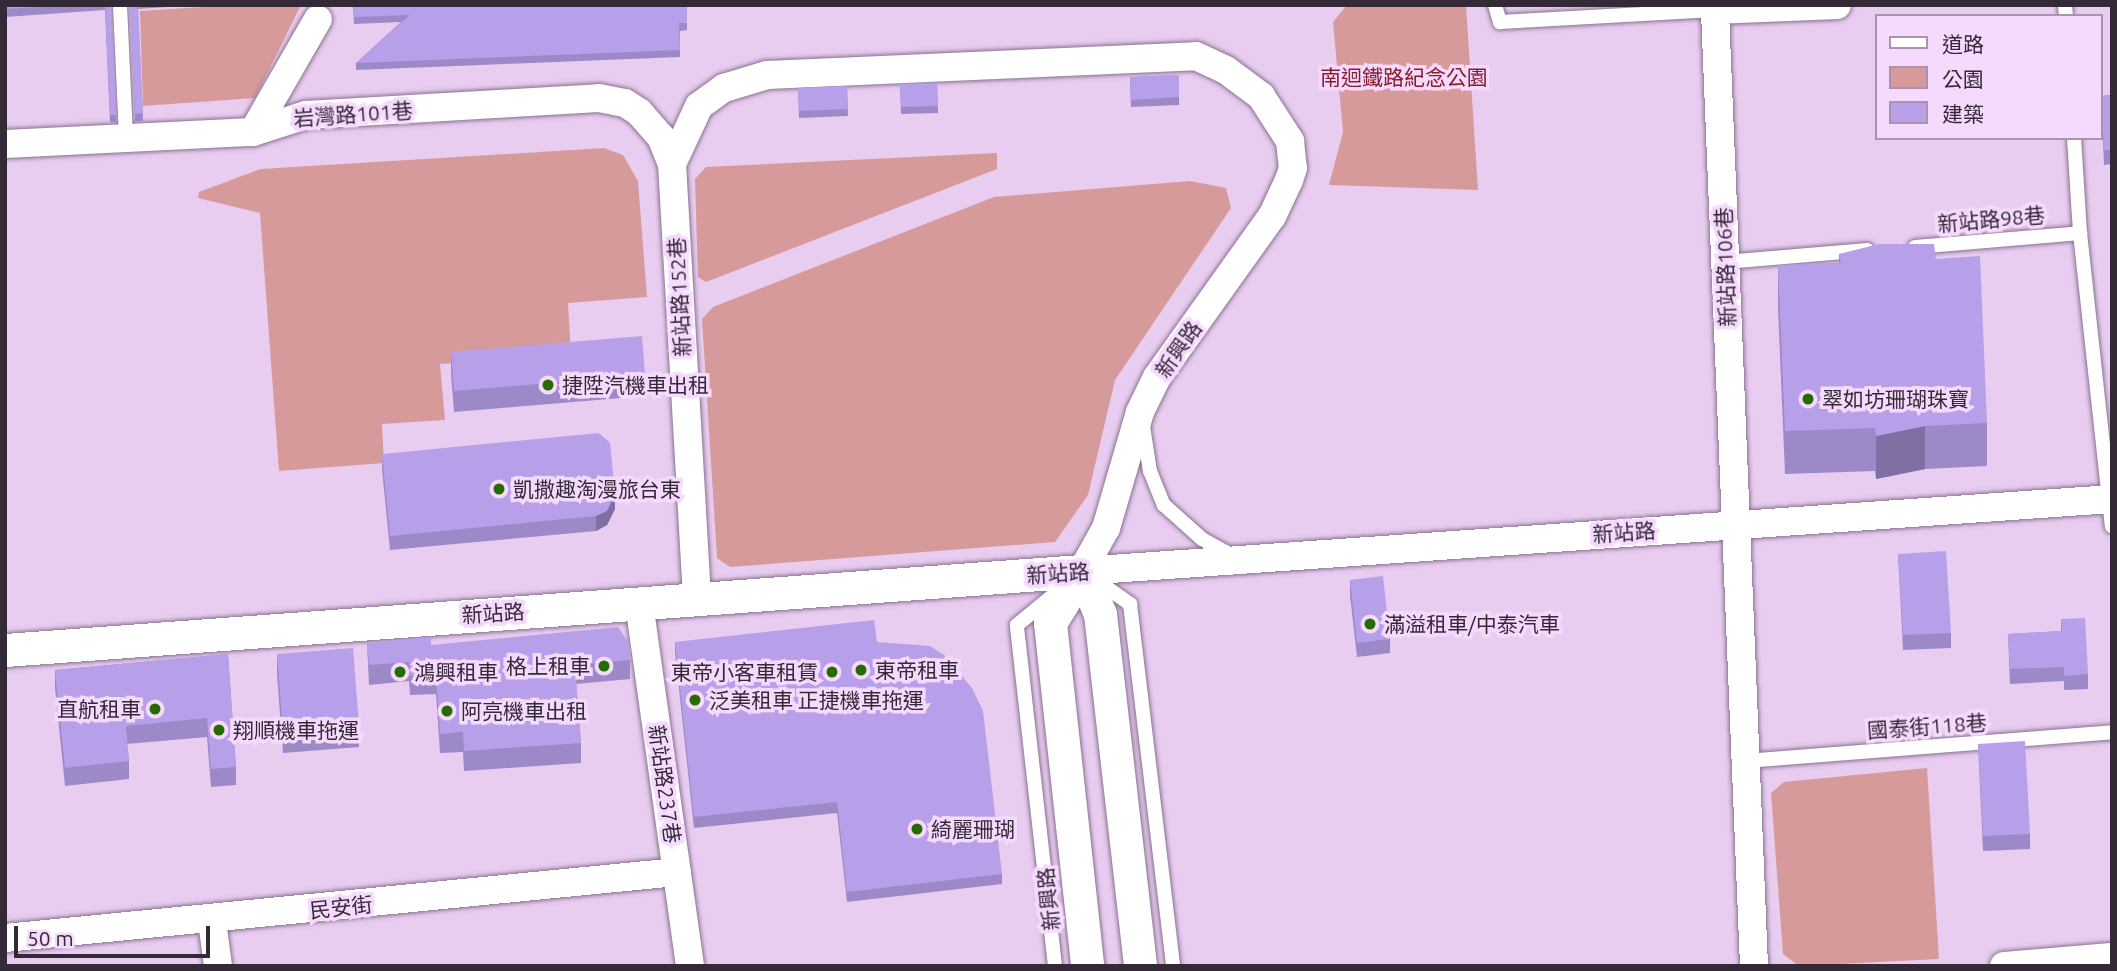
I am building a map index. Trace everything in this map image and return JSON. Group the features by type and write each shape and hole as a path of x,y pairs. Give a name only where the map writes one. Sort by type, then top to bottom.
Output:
{"street":[{"path":"1715,10 1837,5"},
{"name":"新站路106巷","path":"1715,10 1754,966"},
{"path":"253,132 318,19"},
{"name":"新興路","path":"671,164 699,106 724,88 767,75 1196,56 1226,70 1261,96 1290,141 1293,168 1272,216 1157,377 1140,412 1105,528 1050,623 1087,966"},
{"name":"岩灣路101巷","path":"5,144 253,132 306,115 599,98 625,103 639,112 661,137 671,164"},
{"name":"新站路152巷","path":"671,164 697,598"},
{"name":"新站路","path":"5,650 1237,558 1736,524 2111,508"},
{"path":"1082,571 1100,614 1140,966"},
{"name":"新站路237巷","path":"639,603 690,966"},
{"name":"民安街","path":"5,938 212,921 677,872"},
{"path":"212,921 218,966"},
{"path":"2004,966 2112,957"}],"lane":[{"path":"120,5 126,138"},
{"path":"1494,5 1500,22 1715,10"},
{"path":"2074,140 2080,233 2111,508"},
{"name":"新站路98巷","path":"1725,262 2080,233"},
{"path":"1140,412 1150,471 1164,505 1202,539 1237,558"},
{"path":"1082,571 1130,604 1173,966"},
{"name":"新興路","path":"1055,966 1017,625 1082,571"},
{"name":"國泰街118巷","path":"1746,761 2112,732"}],"green space":[{"path":"234,5 301,5 255,98 143,106 140,11"},
{"name":"南迴鐵路紀念公園","path":"1347,5 1466,5 1478,190 1329,185 1343,132 1333,22"},
{"path":"604,148 623,155 638,181 647,297 568,303 571,354 440,364 445,420 382,424 384,463 279,471 260,213 198,198 199,192 261,169"},
{"path":"997,153 997,169 706,282 698,277 695,179 706,167"},
{"path":"1190,181 1226,188 1231,208 1115,380 1088,495 1055,542 730,567 717,558 702,319 713,307 994,197"},
{"path":"1927,768 1939,959 1799,966 1783,954 1771,793 1784,782"}],"building":[{"path":"5,5 69,5 5,9"},
{"path":"105,5 111,5 116,115 110,115"},
{"path":"130,5 138,5 143,113 135,114"},
{"path":"354,5 687,5 687,23 679,23 680,50 356,63 410,15 354,17"},
{"path":"1179,75 1179,97 1131,100 1130,77"},
{"path":"937,83 938,106 901,107 900,84"},
{"path":"847,86 848,109 799,111 798,88"},
{"path":"2112,95 2112,150 2104,150 2103,96"},
{"path":"1879,244 1934,244 1936,259 1980,256 1987,423 1925,426 1876,436 1875,428 1785,431 1778,265 1841,263 1839,254"},
{"path":"642,336 645,375 454,391 451,352"},
{"name":"凱撒趣淘漫旅台東","path":"599,433 610,443 615,494 607,511 596,516 390,536 382,454"},
{"path":"1946,551 1951,633 1903,635 1898,554"},
{"name":"滿溢租車/中泰汽車","path":"1383,576 1390,639 1357,643 1350,580"},
{"path":"2085,618 2088,674 2064,676 2064,667 2010,669 2008,634 2062,631 2061,619"},
{"path":"874,620 877,642 930,646 944,655 972,688 983,711 1002,874 847,892 837,802 694,817 675,642"},
{"path":"618,627 629,643 630,660 575,665 581,743 464,751 463,732 440,734 436,674 410,676 409,662 369,665 367,643 431,637 431,645"},
{"path":"353,648 359,726 283,732 277,654"},
{"path":"228,654 236,767 211,769 207,718 126,726 129,761 65,768 55,670"},
{"path":"2025,741 2030,834 1983,836 1978,744"}],"place":[{"name":"捷陞汽機車出租","path":"548,385"},
{"name":"翠如坊珊瑚珠寶","path":"1808,399"},
{"name":"凱撒趣淘漫旅台東","path":"499,489"},
{"name":"滿溢租車/中泰汽車","path":"1370,624"},
{"name":"格上租車","path":"604,666"},
{"name":"東帝租車","path":"861,670"},
{"name":"鴻興租車","path":"400,672"},
{"name":"東帝小客車租賃","path":"832,672"},
{"name":"泛美租車 正捷機車拖運","path":"695,700"},
{"name":"直航租車","path":"155,709"},
{"name":"阿亮機車出租","path":"447,711"},
{"name":"翔順機車拖運","path":"219,730"},
{"name":"綺麗珊瑚","path":"917,829"}]}
